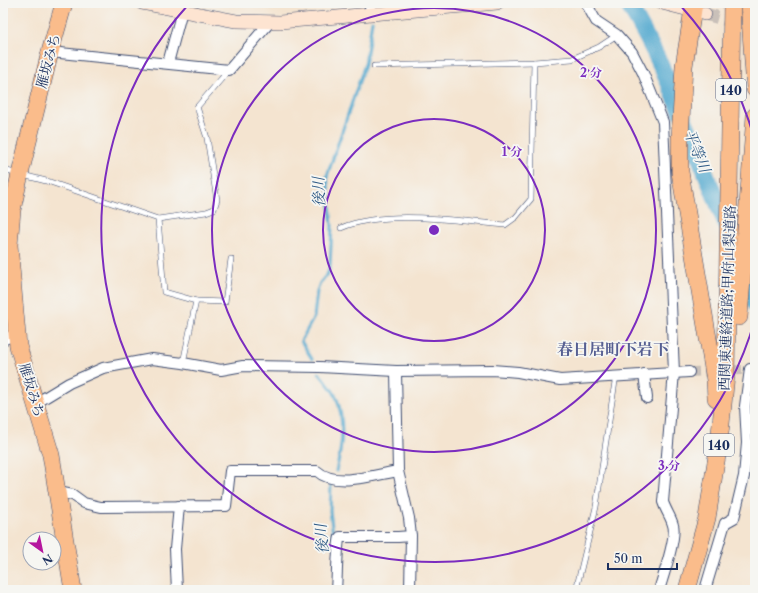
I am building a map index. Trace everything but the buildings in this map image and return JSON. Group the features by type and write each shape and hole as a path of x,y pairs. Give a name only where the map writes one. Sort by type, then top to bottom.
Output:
{"highway":[{"name":"雁坂みち","path":"64,3 50,52 12,210 9,245 10,337 18,346 51,455 73,590"},
{"name":"西関東連絡道路;甲府山梨道路","path":"687,590 707,518 723,408 729,304 732,3"},
{"path":"748,3 755,89"},
{"path":"697,9 684,66 680,138 680,172 715,380 716,403 713,482"},
{"path":"723,408 730,379 738,325 755,116"}],"street":[{"path":"142,3 183,7 236,21 270,22 370,9 497,3"},
{"path":"586,3 596,21 617,35 632,52 639,64 663,122 674,372 663,502 666,513 674,526 674,537 659,590"},
{"path":"662,3 697,9"},
{"path":"168,63 183,7"},
{"path":"50,52 228,70 270,22"},
{"path":"36,403 69,383 103,368 152,359 221,370 243,366 396,371 492,370 518,372 560,380 616,375 689,372"},
{"path":"706,589 725,524 734,518 744,476 747,444 745,406 749,369"},
{"path":"396,371 398,471 409,518 411,536 410,590"},
{"path":"644,374 647,398"},
{"path":"58,492 73,495 84,503 101,507 226,506 230,471 316,471 323,477 346,480 398,471"},
{"path":"177,590 175,549 179,506"},
{"path":"336,590 339,561 338,541 340,537 411,536"}],"lane":[{"path":"374,66 572,60 599,47 617,35"},
{"path":"341,228 356,222 412,217 505,225 516,217 531,199 534,62"},
{"path":"3,170 20,174 158,220 206,212 214,209 217,200 208,146 197,107 228,70"},
{"path":"158,220 164,292 196,302 225,302 231,259"},
{"path":"183,363 196,302"},
{"path":"576,590 596,507 616,375"}],"waterway":[{"name":"平等川","path":"627,3 657,57 670,86 729,231"},
{"name":"後川","path":"312,359 301,341 314,317 317,291 320,283 328,273 330,265 332,226 327,176 365,64 372,21"},
{"name":"平等川","path":"742,267 755,304"},
{"name":"後川","path":"319,373 332,389 340,408 342,435 336,471"},
{"name":"後川","path":"331,485 330,511 334,542"}],"tunnel":[{"path":"705,14 742,24"},
{"path":"689,372 742,370"}],"district":[{"name":"春日居町下岩下","path":"613,349"}]}
